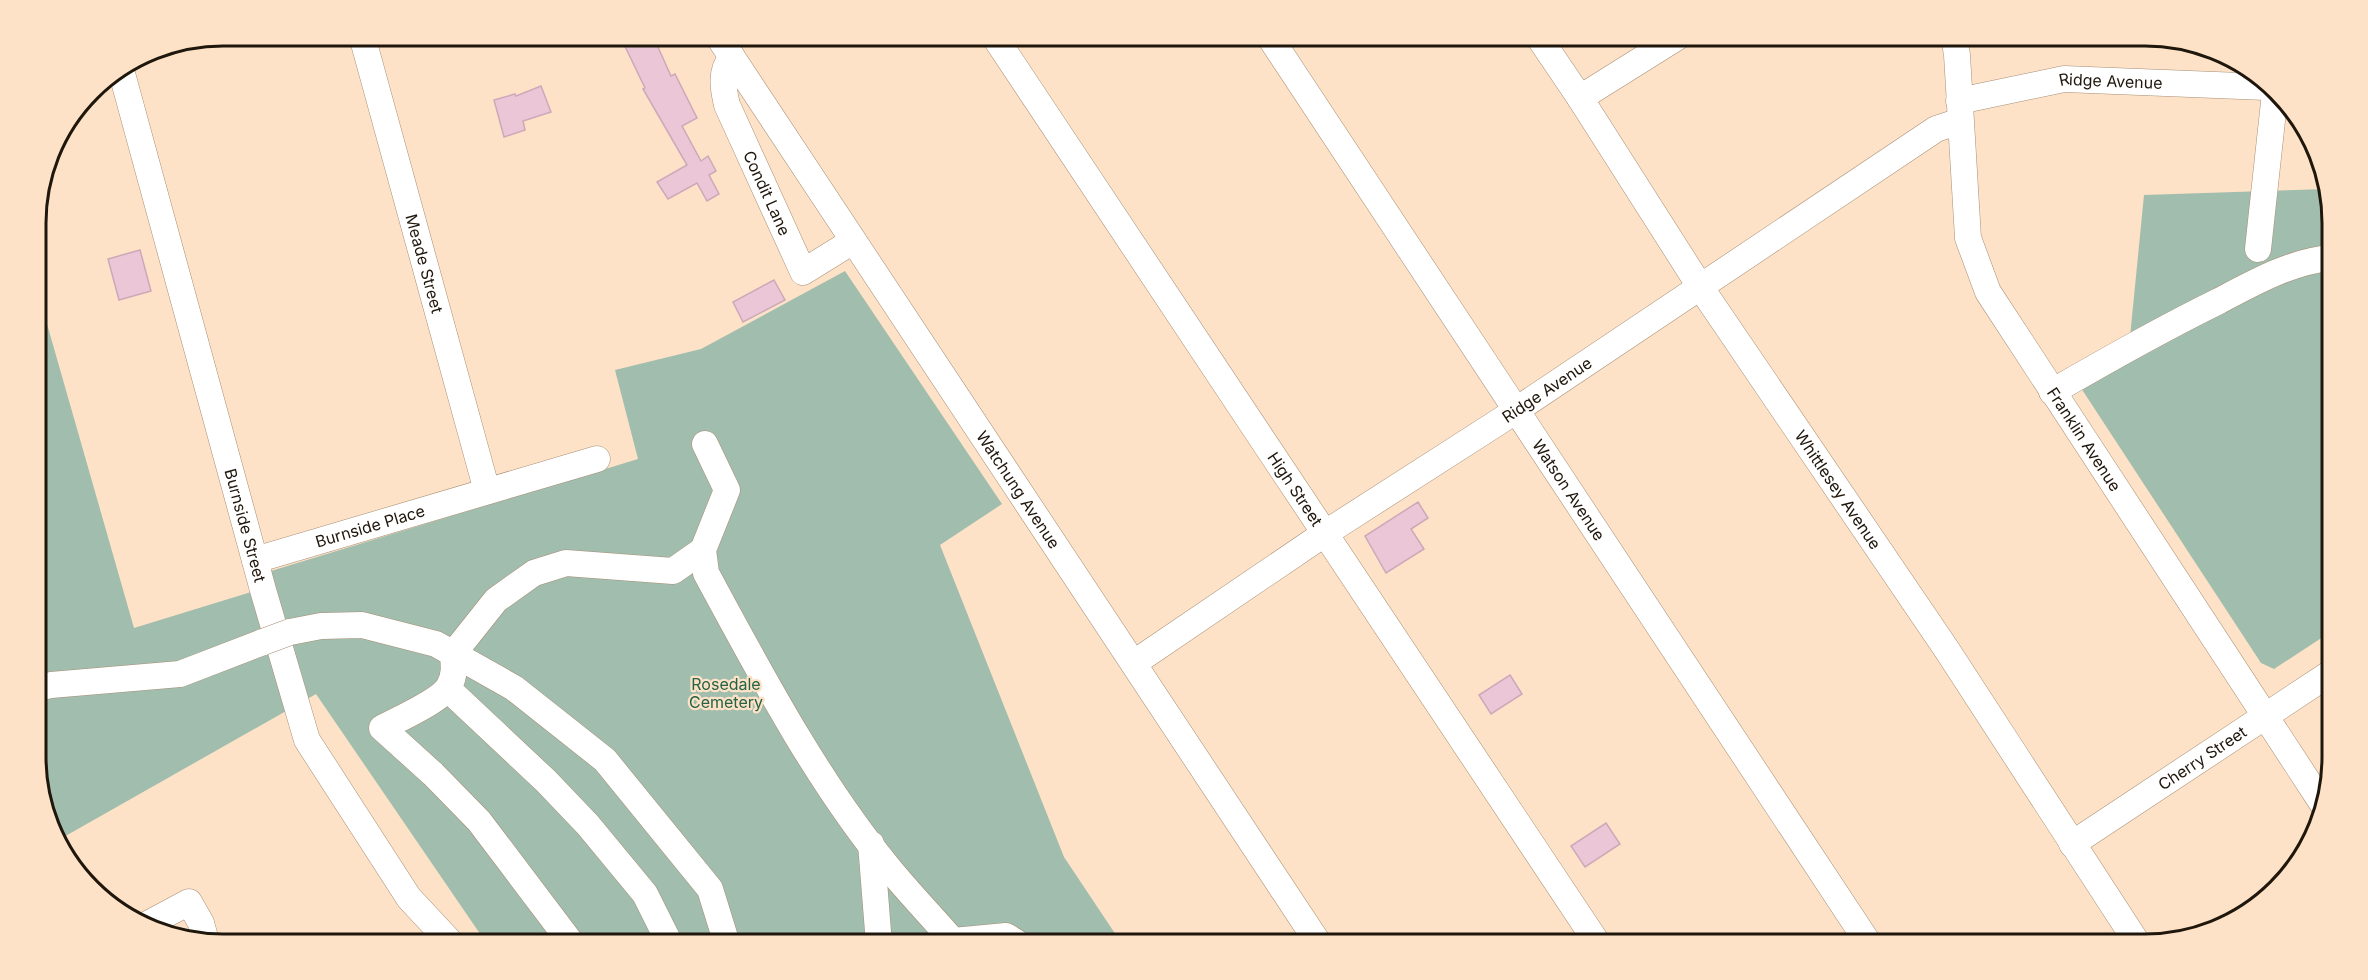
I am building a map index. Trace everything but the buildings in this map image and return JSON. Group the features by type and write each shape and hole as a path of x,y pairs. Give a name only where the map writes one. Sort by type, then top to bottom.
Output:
{"street":[{"name":"Watson Avenue","path":"1277,46 1515,411 1862,933"},
{"name":"Whittlesey Avenue","path":"1545,46 1701,288 1947,650 2131,933"},
{"path":"1580,98 1663,46"},
{"name":"Franklin Avenue","path":"1956,46 1968,237 1988,292 2317,795"},
{"name":"Meade Street","path":"365,47 487,492"},
{"name":"Watchung Avenue","path":"725,47 1312,933"},
{"name":"High Street","path":"1001,47 1591,933"},
{"name":"Condit Lane","path":"732,57 724,70 723,80 727,105 803,272 853,241"},
{"name":"Burnside Street","path":"123,78 255,560 307,740 410,898 443,934"},
{"name":"Ridge Avenue","path":"1134,663 1324,534 1701,288 1960,111 2064,79 2256,87"},
{"path":"2258,249 2274,104"},
{"path":"2052,392 2148,336 2251,285 2312,259 2322,258"},
{"path":"705,444 727,490 703,550 706,573 836,796 891,871 943,934"},
{"name":"Burnside Place","path":"255,560 597,459"},
{"path":"564,934 479,821 434,774 382,728 425,706 448,689 454,674 453,654 496,600 534,573 566,563 673,571 703,550"},
{"path":"47,686 180,675 263,642 321,626 362,625 436,644 514,688 605,760 710,889 724,934"},
{"name":"Cherry Street","path":"2072,844 2322,679"},
{"path":"448,689 588,825 645,894 665,934"},
{"path":"871,844 878,934"},
{"path":"156,920 189,902 204,932"}],"green space":[{"path":"2317,189 2322,224 2322,638 2274,669 2261,663 2079,385 2130,337 2144,195"},
{"name":"Rosedale Cemetery","path":"845,271 1002,504 940,545 1064,857 1115,934 480,934 316,694 66,836 56,813 47,768 47,324 134,628 274,585 271,571 638,459 615,370 701,349"}]}
